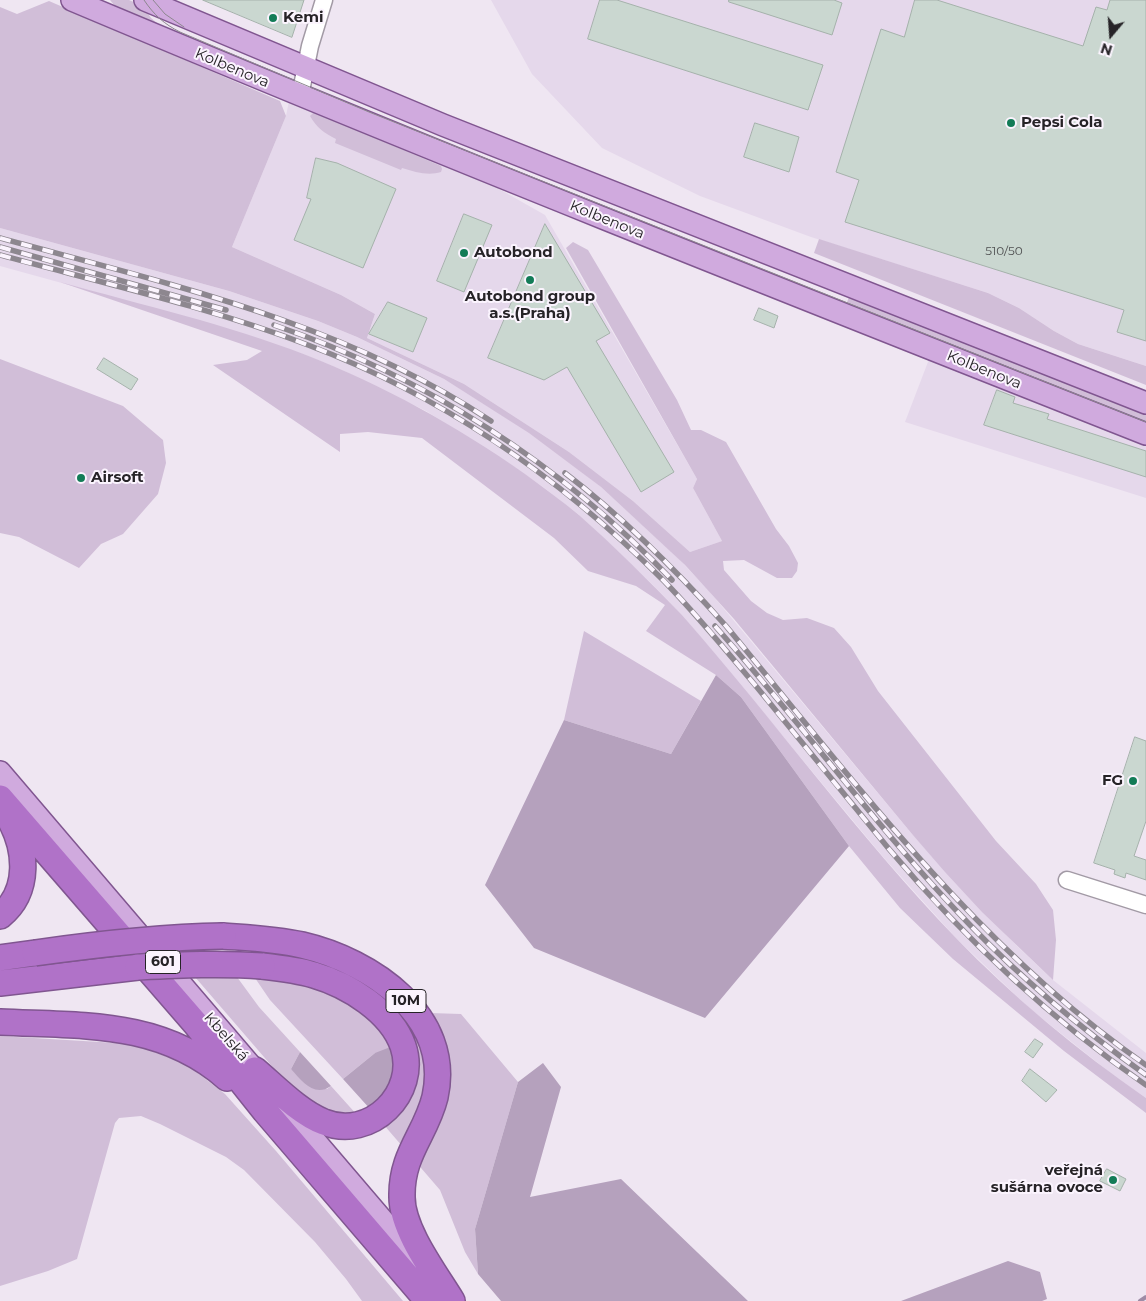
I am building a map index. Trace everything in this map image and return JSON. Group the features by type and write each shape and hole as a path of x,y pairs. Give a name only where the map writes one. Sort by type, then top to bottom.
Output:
{"highway":[{"name":"Kbelská","path":"0,798 195,1023 265,1111 428,1301"},
{"path":"0,804 15,830 23,864 19,890 10,906 0,916"},
{"name":"10M","path":"0,958 105,943 177,936 223,936 303,945 325,952 375,975 398,992 420,1018 430,1040 437,1070 437,1083 433,1103 425,1124 409,1154 404,1171 402,1207 408,1225 452,1301"},
{"name":"10M","path":"0,983 102,970 191,964 225,964 296,970 336,983 362,998 386,1019 400,1037 406,1057 405,1076 394,1101 375,1118 352,1126 333,1125 312,1116 255,1070"},
{"path":"0,1022 119,1029 161,1038 187,1049 208,1062 265,1111"}],"main road":[{"name":"Kolbenova","path":"72,0 300,96 571,206 1146,434"},
{"name":"Kolbenova","path":"146,0 552,168 1146,403"},
{"name":"Kbelská","path":"0,772 452,1301"}],"street":[{"path":"300,96 310,46 324,0"},
{"path":"1067,880 1146,905"}],"shaded area":[{"path":"110,0 129,0 143,6 151,18 163,28 119,11"},
{"path":"491,0 1146,0 1146,366 1078,344 1019,308 988,293 811,237 700,196 602,148 532,74"},
{"path":"49,1 280,101 286,116 232,247 341,295 375,314 367,338 464,384 569,452 633,501 690,552 722,541 693,488 697,479 566,248 573,242 588,250 677,400 691,430 701,430 726,442 776,529 789,546 798,563 797,571 792,578 777,578 744,560 723,561 724,570 751,601 767,613 783,620 807,618 834,628 851,647 878,691 996,841 1036,884 1053,910 1056,940 1053,980 982,912 945,872 734,619 685,565 601,487 529,433 444,379 357,337 318,321 229,291 0,228 0,7 17,14"},
{"path":"289,101 462,168 545,215 697,479 693,488 722,541 690,552 633,501 569,452 464,384 367,338 375,314 341,295 232,247 286,116"},
{"path":"314,112 441,166 441,172 426,174 402,168 401,170 335,143 336,139 315,124 310,116"},
{"path":"0,228 229,291 318,321 357,337 444,379 529,432 565,458 601,487 678,558 709,591 912,834 1017,946 1053,980 1146,1053 1146,1098 1113,1075 1029,1008 956,938 884,858 682,615 578,514 543,487 426,411 342,370 305,355 218,326 0,266"},
{"path":"819,239 988,293 1019,308 1078,344 1146,366 1146,385 814,253"},
{"path":"60,282 245,334 335,367 391,393 446,423 499,456 559,499 606,539 682,615 851,819 956,938 1023,1002 1096,1061 1146,1098 1146,1113 1064,1051 953,959 900,908 849,846 741,697 716,675 646,631 665,605 636,586 588,571 554,538 422,438 368,432 340,434 340,452 213,365 247,360 262,351"},
{"path":"850,294 1146,411 1146,426 845,308"},
{"path":"931,354 1146,441 1146,498 905,422"},
{"name":"Airsoft","path":"0,359 123,406 163,440 166,463 158,494 123,534 101,544 79,568 19,537 0,533"},
{"path":"584,631 701,701 671,754 564,720"},
{"path":"716,675 741,697 849,846 705,1018 534,948 485,885 564,720 671,754"},
{"path":"195,977 237,977 259,1007 300,1052 291,1069 327,1089 331,1086 358,1116 345,1117 316,1109 289,1086"},
{"path":"255,978 300,982 320,987 368,1014 394,1046 430,1013 461,1014 518,1082 475,1229 478,1274 465,1252 440,1190 371,1110 375,1053 343,1079 270,1000"},
{"path":"0,1036 133,1044 186,1064 225,1094 276,1151 403,1301 362,1301 315,1242 244,1170 226,1157 141,1116 119,1118 115,1123 77,1259 48,1271 0,1286"},
{"path":"393,1046 395,1080 371,1110 343,1079 375,1053"},
{"path":"300,1052 331,1086 325,1089 314,1089 295,1074 291,1069"},
{"path":"543,1063 561,1087 530,1197 621,1179 748,1301 501,1301 478,1274 475,1229 518,1082"},
{"path":"1008,1261 1040,1272 1047,1299 1042,1301 901,1301"}],"building":[{"name":"Kemi","path":"203,0 304,0 292,37"},
{"path":"600,0 617,0 823,65 808,110 588,39"},
{"path":"729,0 834,0 842,3 832,35 729,2"},
{"name":"Pepsi Cola","path":"915,0 937,0 1083,46 1096,7 1107,10 1110,0 1146,0 1146,341 1117,332 1124,310 845,222 859,180 836,172 881,29 904,37"},
{"path":"755,123 799,137 789,172 744,157"},
{"path":"316,158 337,163 396,189 363,268 294,240 311,199 307,198"},
{"name":"Autobond","path":"464,214 492,225 464,292 437,281"},
{"path":"545,224 610,333 596,341 674,472 641,492 567,367 544,380 488,358"},
{"path":"388,302 427,318 413,352 369,334"},
{"path":"759,308 778,316 774,328 754,320"},
{"path":"104,358 138,379 131,390 97,369"},
{"path":"997,390 1015,397 1013,403 1049,414 1047,419 1146,451 1146,477 984,425"},
{"name":"FG","path":"1135,737 1146,741 1146,821 1134,856 1146,860 1146,880 1126,873 1125,878 1114,874 1115,870 1094,863"},
{"path":"1035,1039 1043,1044 1033,1058 1025,1052"},
{"path":"1030,1069 1057,1090 1046,1102 1022,1081"},
{"name":"veřejná sušárna ovoce","path":"1107,1169 1126,1179 1120,1191 1100,1181"}],"waterway":[{"path":"1140,1301 1146,1297"}],"tram line":[{"path":"144,0 160,19 180,32 369,112 1146,422"},
{"path":"153,0 165,14 184,27"}],"railway":[{"path":"0,238 191,290 316,332 376,358 435,387 491,421"},
{"path":"0,247 226,310"},
{"path":"0,255 194,307 308,345 406,389 453,415 543,475 625,544 677,594 760,691 889,849 947,914 1042,1005 1110,1060 1146,1085"},
{"path":"274,325 330,346 385,370 488,428 537,462 584,499 629,538 672,580"},
{"path":"565,473 629,527 707,605 871,803 921,861 973,916 1028,969 1085,1019 1146,1065"},
{"path":"715,626 872,815 936,889 990,946 1055,1004 1146,1075"}],"place":[{"name":"Kemi","path":"273,18"},
{"name":"Pepsi Cola","path":"1011,123"},
{"name":"Autobond","path":"464,253"},
{"name":"Autobond group a.s.(Praha)","path":"530,280"},
{"name":"Airsoft","path":"81,478"},
{"name":"FG","path":"1133,781"},
{"name":"veřejná sušárna ovoce","path":"1113,1180"}]}
